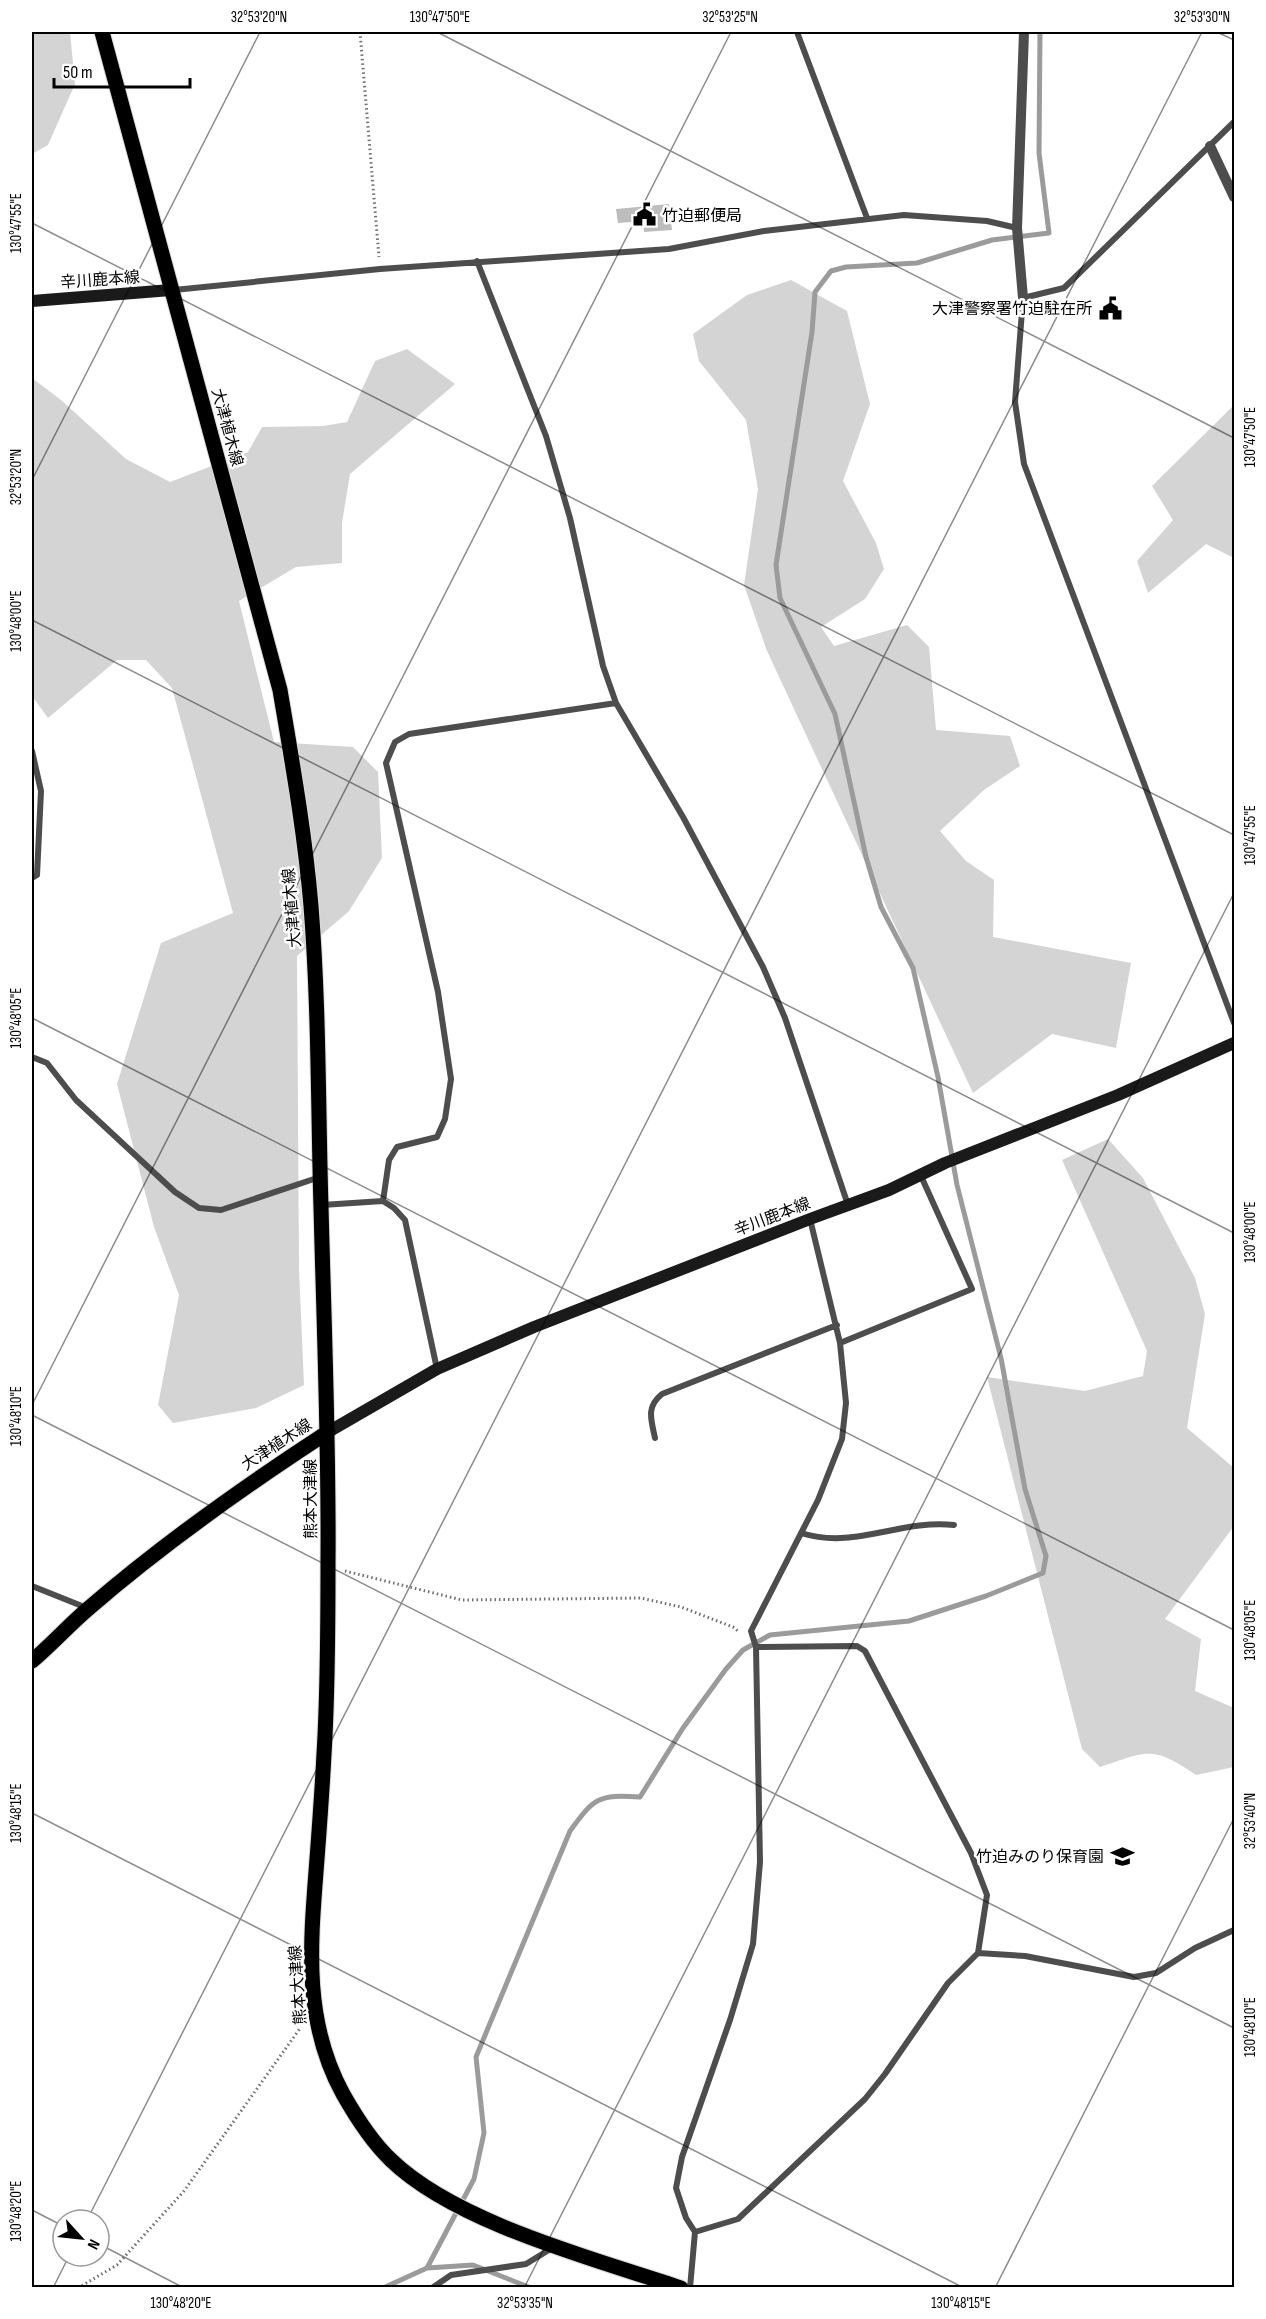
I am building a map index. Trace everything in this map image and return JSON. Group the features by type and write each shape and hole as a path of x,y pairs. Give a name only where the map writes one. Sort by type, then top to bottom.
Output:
{"main road":[{"name":"大津植木線","path":"32,1661 88,1608 248,1484 328,1432 316,1000 310,903 292,757 280,690 102,32"},
{"name":"辛川鹿本線","path":"32,301 171,290"},
{"name":"辛川鹿本線","path":"328,1432 437,1369 546,1323 921,1176 945,1163 1118,1095 1234,1043"},
{"name":"熊本大津線","path":"328,1432 326,1723 309,1957 314,2010 323,2050 342,2093 364,2127 392,2161 432,2190 479,2216 555,2246 681,2288"}],"street":[{"path":"797,32 867,218"},
{"path":"1024,32 1017,229 1023,298 1014,402 1024,464 1234,1023"},
{"path":"1023,298 1064,288 1234,122"},
{"path":"1210,147 1234,197"},
{"path":"171,290 477,261 669,249 764,231 904,215 987,221 1017,229"},
{"path":"477,261 546,436 570,518 603,666 616,703 683,817 763,967 785,1018 848,1205"},
{"path":"382,1201 389,1160 397,1147 437,1137 445,1119 451,1079 438,992 386,763 395,742 409,734 616,703"},
{"path":"32,751 41,800 36,875 32,878"},
{"path":"32,1058 47,1063 76,1100 175,1192 199,1208 221,1210 320,1176"},
{"path":"840,1343 972,1288 921,1176"},
{"path":"321,1205 382,1201 394,1208 405,1220 437,1369"},
{"path":"690,2288 695,2232 686,2218 676,2188 682,2157 730,2020 753,1944 759,1862 756,1647 751,1631 818,1500 842,1439 846,1402 840,1343 810,1219"},
{"path":"655,1438 649,1411 653,1402 662,1394 837,1325"},
{"path":"801,1533 832,1540 928,1523 954,1525"},
{"path":"32,1586 88,1608"},
{"path":"695,2232 738,2218 865,2099 948,1983 978,1953 987,1895 971,1852 865,1651 857,1646 756,1647"},
{"path":"978,1953 1025,1956 1134,1977 1156,1973 1195,1948 1234,1930"},
{"path":"432,2288 451,2275 526,2264 555,2246"}],"path":[{"path":"360,32 380,269"},
{"path":"328,1567 462,1600 641,1598 681,1607 733,1627 756,1647"},
{"path":"78,2288 117,2265 184,2191 314,2010"}],"shaded area":[{"path":"32,32 70,32 75,84 48,145 32,154"},
{"path":"791,280 847,311 870,404 843,481 876,543 884,569 865,599 821,627 834,646 907,625 929,647 936,730 1010,736 1020,766 984,790 940,831 966,861 994,880 993,937 1131,963 1116,1048 1052,1034 973,1093 767,651 744,585 758,489 746,420 699,361 693,334 747,295"},
{"path":"407,349 455,384 350,474 342,523 342,563 296,567 239,601 274,742 353,747 378,772 382,858 349,911 297,956 299,1269 304,1385 256,1408 173,1423 158,1405 179,1295 154,1227 117,1084 161,943 233,913 172,688 146,660 117,660 48,718 32,696 32,378 61,400 126,459 170,482 248,452 262,427 323,426 347,422 375,361"},
{"path":"1234,405 1234,558 1206,544 1148,593 1137,561 1173,520 1152,486"},
{"path":"1108,1139 1143,1178 1195,1278 1205,1314 1187,1428 1234,1468 1234,1526 1165,1619 1201,1639 1195,1691 1234,1708 1234,1767 1196,1775 1169,1759 1150,1754 1129,1757 1100,1767 1082,1749 987,1377 1085,1391 1143,1376 1147,1351 1062,1160"}],"building":[{"name":"竹迫郵便局","path":"669,204 672,230 644,232 643,221 618,223 616,209"}],"waterway":[{"path":"427,2268 474,2179 484,2133 476,2057 570,1831 585,1811 606,1798 640,1797 683,1728 726,1669 743,1650 770,1635 909,1621 986,1596 1043,1573 1046,1556 1025,1489 1001,1358 957,1185 938,1077 913,968 881,907 866,857 835,714 780,598 776,565 812,332 815,292 831,271 846,267 917,263 992,240 1049,233 1039,153 1040,32"},
{"path":"383,2288 427,2268 473,2265 531,2288"}],"place":[{"name":"竹迫郵便局","path":"644,215"},
{"name":"大津警察署竹迫駐在所","path":"1110,308"},
{"name":"竹迫みのり保育園","path":"1122,1856"}]}
